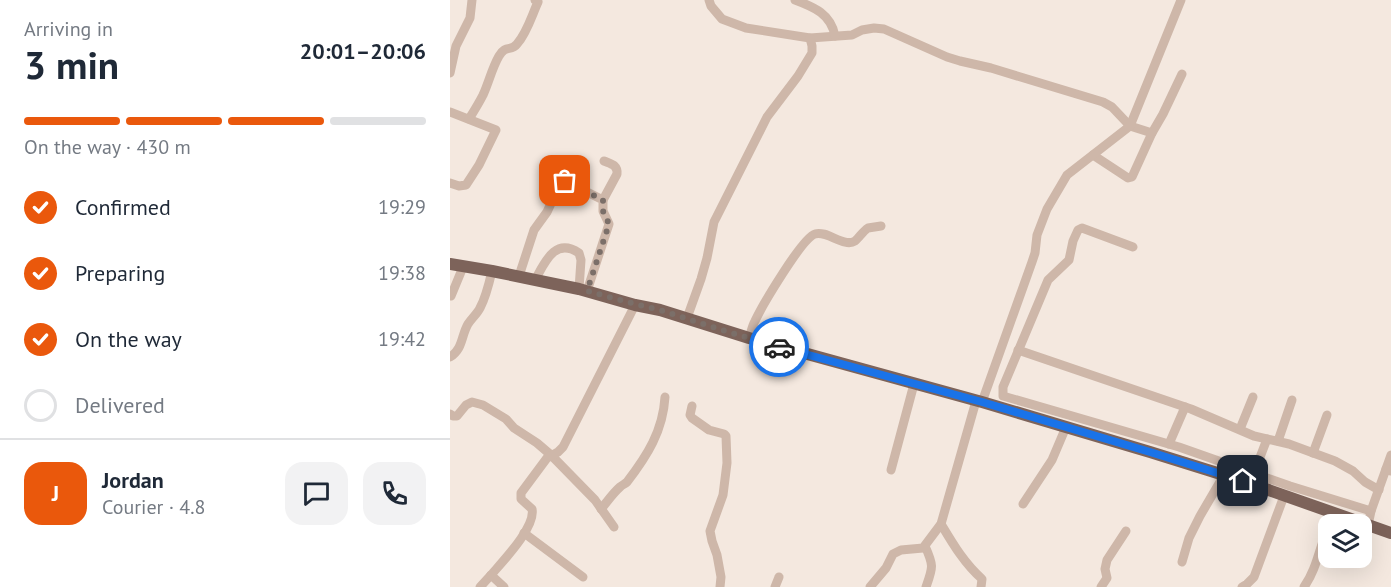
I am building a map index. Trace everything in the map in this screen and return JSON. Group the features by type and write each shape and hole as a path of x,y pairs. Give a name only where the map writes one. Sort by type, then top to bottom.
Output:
{"main road":[{"path":"450,264 583,290 660,310 749,338 1066,427 1224,475 1284,496 1318,514"},
{"path":"1372,526 1391,533"}],"street":[{"path":"450,73 456,46 470,18 472,0"},
{"path":"709,0 722,19 746,28 810,38 852,35 874,28 884,29 960,62 991,68 1103,102 1112,107 1130,126 1152,133"},
{"path":"795,0 814,7 820,12 832,24 835,36"},
{"path":"870,587 886,568 893,554 901,550 926,546 940,524 979,402 1032,262 1037,235 1047,209 1067,176 1130,126 1182,0"},
{"path":"469,119 483,95 497,58 506,48 516,46 537,1"},
{"path":"687,318 707,258 714,222 766,117 798,76 812,53 810,38"},
{"path":"1093,155 1128,178 1132,177 1182,74"},
{"path":"450,112 495,129 479,165 466,185 459,186 450,183"},
{"path":"583,290 608,228 609,224 603,211 603,200 618,170 604,160"},
{"path":"519,276 534,230 547,212 559,186 565,181 603,200"},
{"path":"749,338 754,322 777,283 809,237 822,233 844,242 851,242 868,228 881,226"},
{"path":"1133,247 1082,228 1078,230 1069,260 1048,280 1003,387 1003,396 1169,444 1371,511"},
{"path":"535,280 545,261 554,252 559,248 569,248 579,253 583,290"},
{"path":"451,296 463,267"},
{"path":"450,357 457,353 466,327 479,311 492,271"},
{"path":"480,587 524,533 533,512 521,499 521,493 547,458 563,447 635,304"},
{"path":"1018,350 1185,407 1254,436 1278,441 1313,453 1346,466 1365,483 1379,490"},
{"path":"891,470 914,384"},
{"path":"601,509 643,461 660,428 665,397"},
{"path":"1240,429 1253,397"},
{"path":"1278,441 1292,400"},
{"path":"450,414 458,416 466,405 472,402 483,405 506,419 514,428 551,455 595,500 614,527"},
{"path":"692,406 690,415 692,418 709,430 726,436 723,495 710,531 721,577 720,587"},
{"path":"1169,444 1185,407"},
{"path":"1313,453 1327,416"},
{"path":"1023,504 1052,460 1066,427"},
{"path":"1254,473 1267,439"},
{"path":"1370,514 1389,470 1391,455"},
{"path":"1182,562 1200,516 1224,475"},
{"path":"1242,587 1254,578 1284,496"},
{"path":"940,524 970,568 982,579 981,587"},
{"path":"1101,587 1107,578 1105,569 1107,560 1126,531"},
{"path":"524,533 583,577"},
{"path":"926,546 932,562 932,572 926,587"},
{"path":"1304,587 1311,576 1318,554"},
{"path":"491,575 504,587"},
{"path":"775,587 779,577"}],"way so far":[{"path":"565,181 603,200 603,211 609,224 587,291 660,310 779,347"}],"route":[{"path":"779,347 982,402 1243,481"}]}
